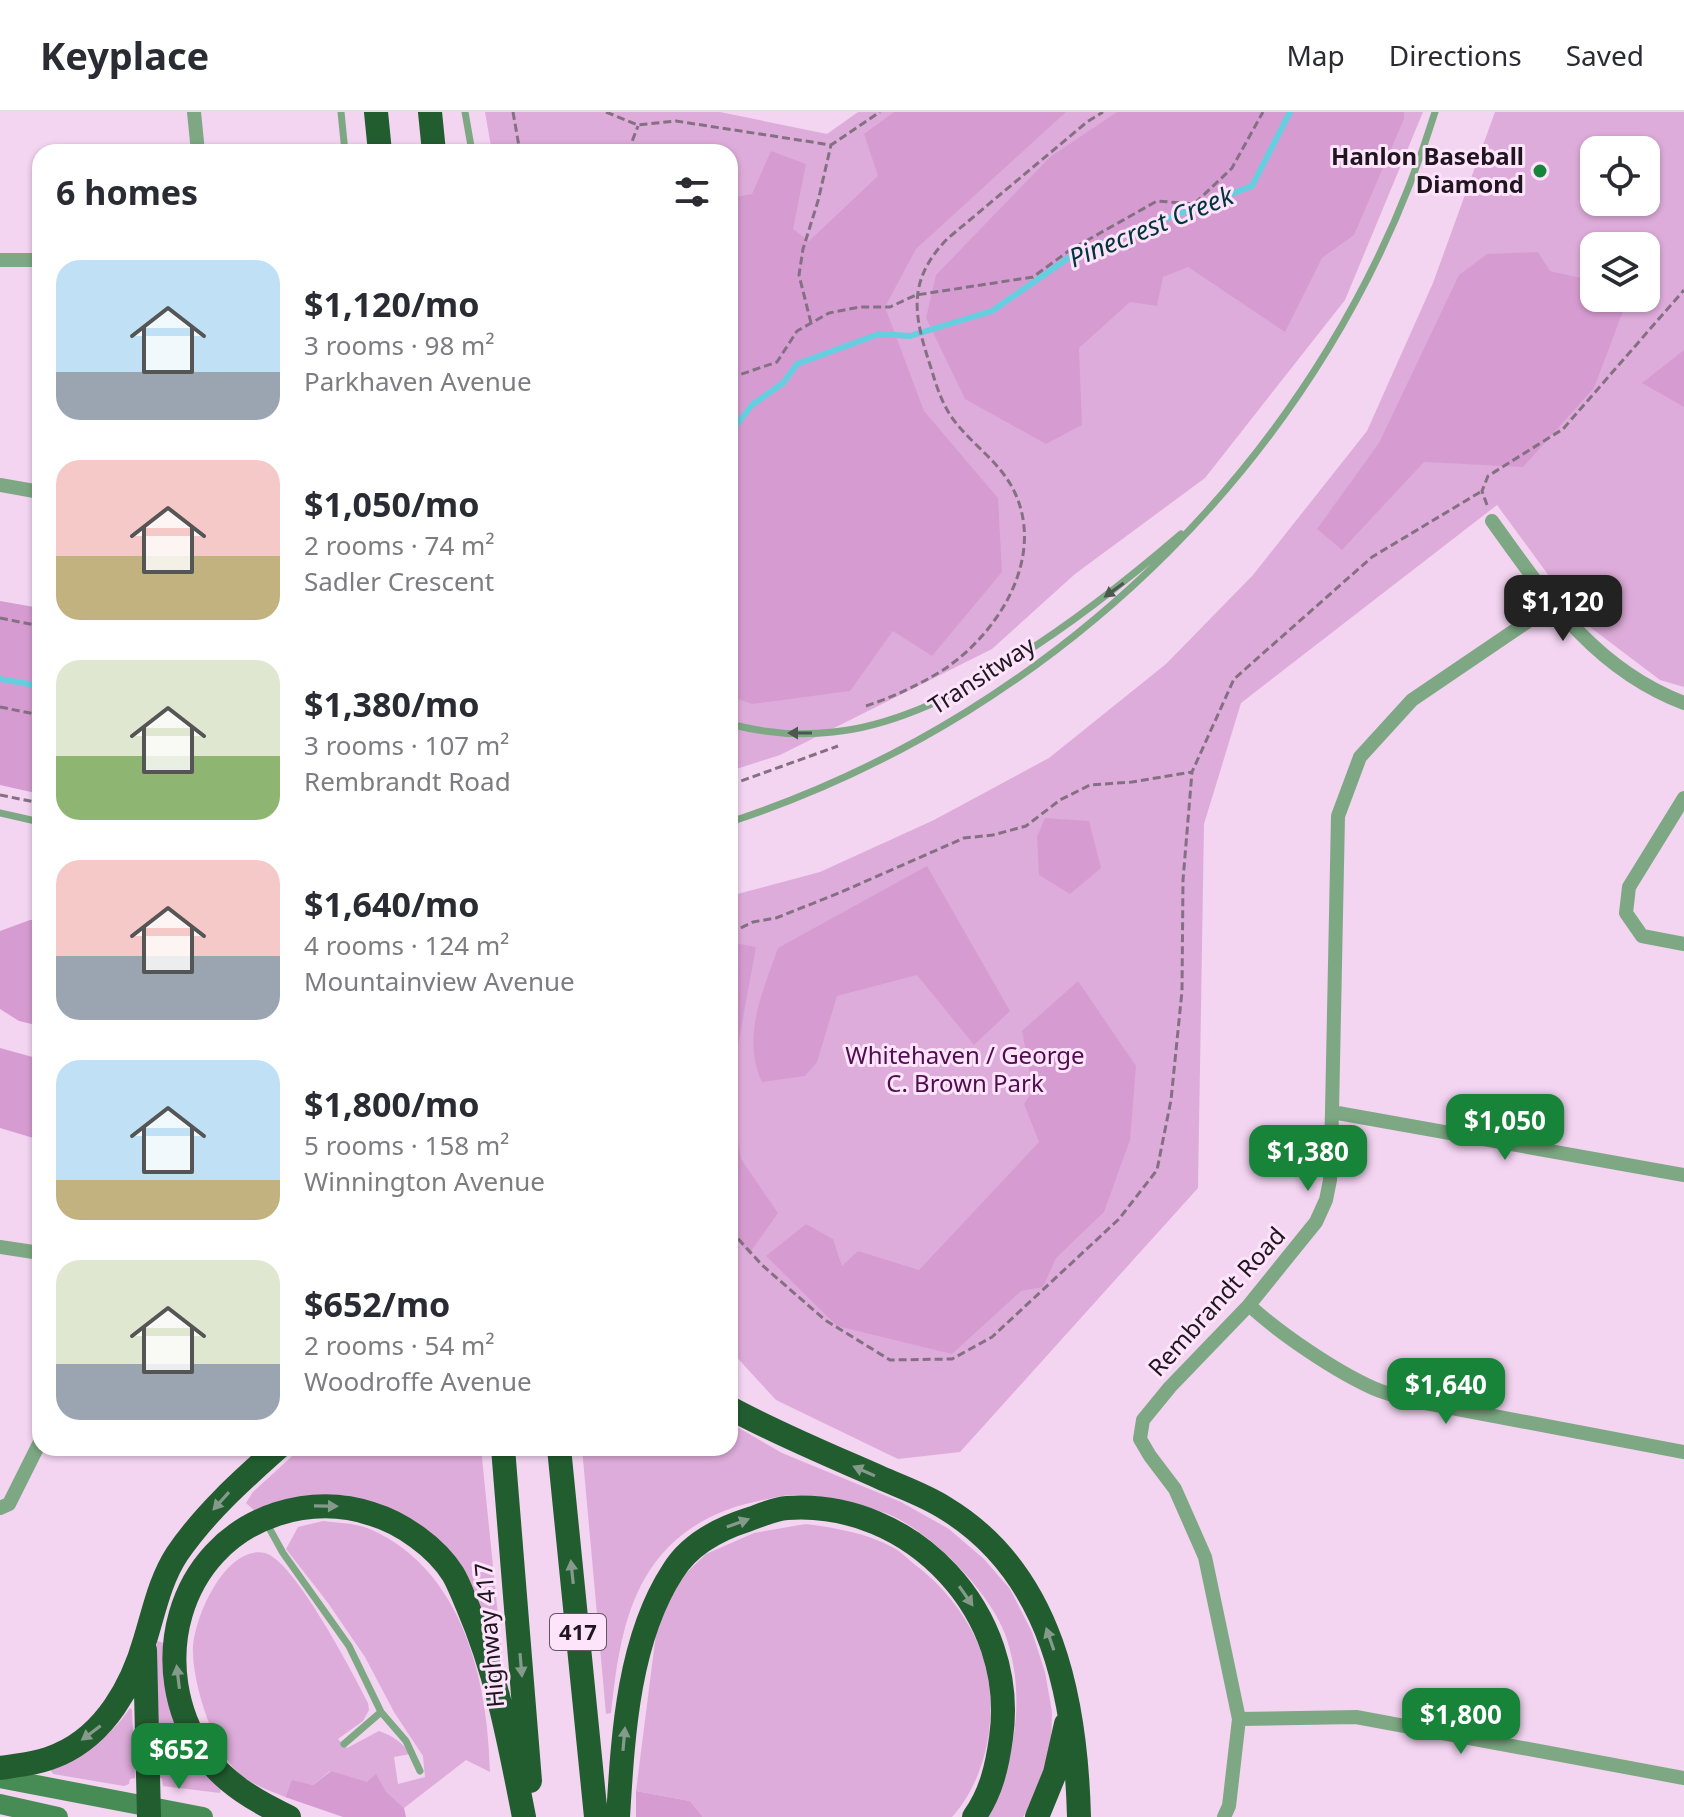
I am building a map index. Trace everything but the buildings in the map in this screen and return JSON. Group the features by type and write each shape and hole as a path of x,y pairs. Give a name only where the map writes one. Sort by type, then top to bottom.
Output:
{"highway":[{"path":"376,112 379,144"},
{"path":"430,112 433,144"},
{"path":"738,1407 805,1445 946,1508 997,1551 1030,1592 1048,1629 1061,1670 1077,1763 1079,1817"},
{"path":"0,1768 61,1754 99,1728 123,1693 145,1644 156,1599 176,1556 223,1497 269,1456"},
{"name":"Highway 417","path":"504,1456 533,1817"},
{"name":"417","path":"560,1456 596,1817"},
{"path":"289,1817 263,1805 229,1782 203,1752 181,1704 175,1636 182,1604 191,1583 203,1564 235,1534 264,1519 298,1508 321,1505 388,1519 422,1541 453,1573 480,1636 505,1721 524,1817"},
{"path":"618,1817 625,1728 645,1622 674,1568 710,1535 785,1508 823,1509 867,1519 906,1536 941,1564 970,1598 990,1640 1001,1677 1003,1721 992,1784 974,1817"},
{"path":"145,1644 149,1813"},
{"path":"1037,1817 1055,1773 1068,1714"}],"main road":[{"path":"0,1778 149,1813 203,1817"},
{"path":"0,1804 58,1817"}],"street":[{"path":"194,112 197,144"},
{"path":"0,260 32,260"},
{"path":"0,485 32,491"},
{"path":"1492,521 1552,605 1599,652 1652,691 1684,703"},
{"name":"Rembrandt Road","path":"1224,1817 1229,1806 1239,1719 1205,1557 1175,1489 1140,1439 1143,1420 1170,1387 1249,1305 1316,1222 1326,1200 1330,1180 1338,816 1360,757 1412,700 1552,605"},
{"path":"1684,798 1629,887 1626,913 1642,936 1684,944"},
{"path":"1332,1112 1684,1175"},
{"path":"0,1247 32,1252"},
{"path":"1249,1305 1264,1320 1311,1352 1373,1388 1415,1401 1684,1452"},
{"path":"0,1508 9,1504 33,1456"},
{"path":"1239,1719 1356,1717 1684,1778"}],"lane":[{"path":"341,112 344,144"},
{"path":"464,112 469,144"},
{"name":"Transitway","path":"738,819 795,799 882,760 991,697 1064,645 1164,558 1216,503 1262,447 1305,386 1354,307 1405,200 1435,112"},
{"name":"Transitway","path":"738,726 768,732 835,732 890,718 943,697 1045,639 1118,587 1216,503"},
{"path":"0,813 32,820"},
{"path":"264,1519 283,1553 349,1646 381,1712 406,1741 420,1771"},
{"path":"344,1744 381,1712"}],"path":[{"path":"513,112 519,144"},
{"path":"606,112 638,125 676,121 831,145 880,112"},
{"path":"866,706 945,669 961,655 1002,608 1015,586 1022,563 1025,538 1023,513 1014,491 1002,471 954,421 942,401 917,320 916,295 922,273 932,255 947,239 1103,112"},
{"path":"738,375 777,362 797,331 829,313 860,307 890,307 916,295 1033,277 1070,250 1157,201 1194,204 1232,168 1263,112"},
{"path":"631,144 638,125"},
{"path":"811,323 799,275 831,145"},
{"path":"738,1239 762,1265 825,1320 890,1360 952,1359 992,1337 1119,1219 1157,1170 1171,1100 1182,991 1183,880 1192,772 1234,679 1372,557 1482,491 1488,476 1563,429 1684,290"},
{"path":"1482,491 1492,521"},
{"path":"0,618 32,624"},
{"path":"0,707 32,713"},
{"path":"738,782 842,744"},
{"path":"738,929 839,893 964,838 993,835 1026,826 1060,800 1090,785 1192,772"},
{"path":"0,795 32,801"}],"green space":[{"path":"485,112 720,112 827,134 858,112 1423,112 1345,300 1205,478 1075,574 992,649 780,755 738,768 738,144 491,144"},
{"name":"Whitehaven / George C. Brown Park","path":"1495,112 1684,112 1684,687 1660,680 1582,621 1497,505 1241,703 1204,824 1198,1188 960,1452 898,1459 776,1400 738,1359 738,894 820,872 934,820 1049,758 1166,664 1253,575 1367,431 1433,283"},
{"path":"738,1428 782,1453 901,1502 949,1529 984,1559 1010,1589 1032,1632 1045,1672 1052,1712 1051,1748 1041,1787 1023,1817 988,1817 1005,1773 1015,1727 1012,1657 997,1617 957,1565 905,1523 888,1514 843,1502 793,1495 745,1504 711,1517 681,1536 656,1562 637,1593 631,1610 621,1643 611,1713 606,1714 583,1456 738,1456"},
{"path":"292,1456 482,1456 502,1655 498,1655 394,1510 344,1495 268,1504 256,1512 246,1503 253,1492"},
{"path":"323,1521 372,1530 403,1548 429,1572 449,1601 476,1666 484,1702 490,1772 466,1760 404,1808 370,1785 330,1771 313,1785 292,1781 285,1797 251,1782 231,1765 214,1736 201,1700 194,1666 194,1638 205,1605 224,1572 250,1553 265,1553 277,1560 307,1596 368,1703 369,1710 363,1721 338,1739 347,1748 379,1731 384,1733 393,1737 410,1754 394,1757 398,1784 425,1777 423,1756 394,1712 365,1657 286,1549 298,1527"},
{"path":"806,1524 862,1535 897,1550 939,1586 974,1634 988,1681 990,1722 982,1764 964,1801 952,1817 703,1817 690,1801 636,1791 657,1626 679,1580 706,1554 754,1533"},
{"path":"157,1641 168,1644 221,1788 220,1793 163,1786 162,1778 157,1778 152,1694"},
{"path":"130,1708 135,1778 130,1779 129,1784 124,1786 53,1774 50,1769 104,1737"}],"shaded area":[{"path":"894,112 1066,112 916,249 885,307 924,411 998,498 1002,572 932,656 893,631 850,691 752,704 738,699 738,197 752,194 771,151 806,164 793,229 809,241 878,176 864,134"},
{"path":"1117,112 1404,112 1404,119 1354,235 1322,258 1285,332 1188,267 1163,277 1157,306 1130,302 1079,348 1082,425 1046,444 965,399 926,318 936,275 1050,157"},
{"path":"1538,252 1550,271 1580,278 1580,312 1623,312 1594,388 1523,467 1424,462 1342,550 1317,529 1379,443 1459,275 1487,254"},
{"path":"1684,350 1684,407 1642,383"},
{"path":"0,601 32,607 32,792 0,785"},
{"path":"1045,818 1089,821 1101,868 1070,894 1039,875 1037,837"},
{"path":"927,866 1010,1011 974,1045 917,975 837,996 817,1062 805,1076 762,1082 754,1049 756,1015 778,948"},
{"path":"32,920 32,1024 19,1021 0,1009 0,931"},
{"path":"738,944 756,947 738,1045"},
{"path":"1078,981 1136,1066 1130,1140 1104,1212 1056,1258 1043,1287 1021,1291 952,1354 837,1326 766,1256 806,1224 833,1239 842,1266 858,1251 919,1270 1039,1142 1024,1104 1033,1090 1022,1031"},
{"path":"0,1048 32,1057 32,1138 0,1128"},
{"path":"738,1140 741,1159 778,1213 749,1254 738,1241"},
{"path":"331,1771 367,1782 376,1774 386,1792 404,1808 406,1817 343,1817 285,1797 292,1780 313,1785"},
{"path":"636,1791 690,1801 703,1817 636,1817"}],"waterway":[{"name":"Pinecrest Creek","path":"738,423 752,405 783,383 797,364 879,334 910,336 992,311 1074,254 1252,186 1290,112"},
{"name":"Pinecrest Creek","path":"0,679 32,685"}],"place":[{"name":"Hanlon Baseball Diamond","path":"1540,171"}]}
